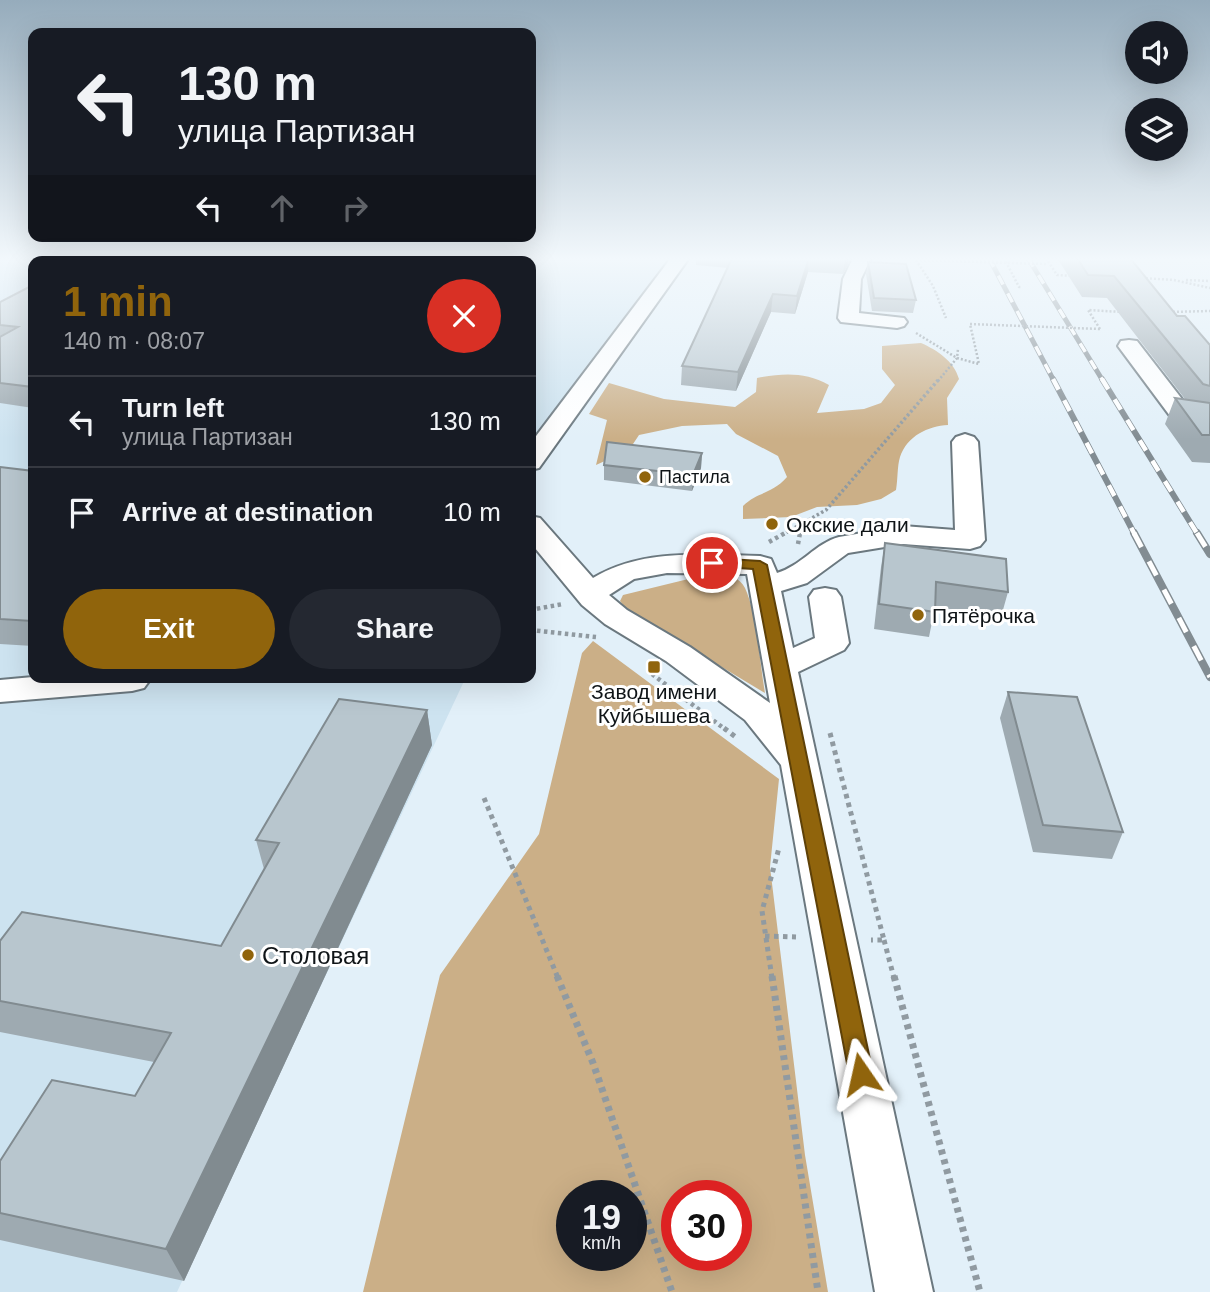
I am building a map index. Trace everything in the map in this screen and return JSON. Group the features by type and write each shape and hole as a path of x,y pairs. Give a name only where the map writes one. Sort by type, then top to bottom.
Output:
{"street":[{"path":"536,454 636,318"},
{"path":"852,318 897,322"},
{"path":"1129,345 1185,419 1210,421"},
{"path":"764,586 796,577 839,546 903,535 970,540 965,442"},
{"path":"536,533 578,586 615,617 678,654 758,712 814,746"},
{"path":"578,586 625,572 678,564 760,565 780,667 814,746 904,1292"},
{"path":"780,667 832,643 825,597"},
{"path":"0,691 96,683"}],"path":[{"path":"897,322 957,358 979,364 970,324 1100,328 1094,318"},
{"path":"766,544 826,510 957,358 958,349"},
{"path":"796,577 802,524"},
{"path":"536,607 578,586"},
{"path":"536,631 604,638"},
{"path":"648,671 746,745"},
{"path":"814,746 884,940 980,1292"},
{"path":"484,798 593,1063 673,1292"},
{"path":"780,845 762,911 818,1292"},
{"path":"765,936 797,937"},
{"path":"862,939 884,940"}],"shaded area":[{"path":"0,318 28,318 28,683 463,683 177,1292 0,1292"},
{"path":"536,318 623,318 536,437"},
{"path":"921,343 944,357 959,379 947,398 948,425 919,433 908,443 900,457 896,490 881,499 857,505 817,507 791,517 743,519 743,506 787,477 778,456 736,434 727,424 682,426 639,435 629,450 596,465 607,420 589,414 609,383 664,399 735,407 756,392 757,378 794,375 829,385 817,413 864,409 881,403 895,385 882,369 882,346"},
{"path":"717,572 733,577 745,588 755,625 765,693 627,610 620,601 623,595"},
{"path":"593,641 779,779 770,867 805,1155 828,1292 363,1292 440,975 539,834 582,653"}],"building":[{"path":"0,318 28,318 28,386 0,383 0,337 18,327 0,325"},
{"path":"704,318 762,318 738,372 682,366"},
{"path":"1149,318 1187,318 1210,345 1210,386 1203,384"},
{"path":"1175,398 1210,403 1210,435 1202,435"},
{"path":"607,442 702,453 693,475 604,465"},
{"path":"0,467 28,470 28,621 0,619"},
{"path":"885,543 1006,559 1008,592 936,582 935,612 879,604"},
{"path":"1008,692 1077,697 1123,832 1043,825"},
{"path":"339,699 427,710 166,1249 0,1213 0,1161 52,1080 135,1096 171,1033 0,1001 0,941 22,912 221,946 279,843 256,840"}],"railway":[{"path":"1021,318 1054,381"},
{"path":"1065,318 1103,381"},
{"path":"1053,379 1135,535"},
{"path":"1102,379 1198,535"},
{"path":"1134,533 1210,677"},
{"path":"1197,533 1210,554"}],"place":[{"name":"Пастила","path":"645,477"},
{"name":"Окские дали","path":"772,524"},
{"name":"Пятёрочка","path":"918,615"},
{"name":"Завод имени Куйбышева","path":"654,667"},
{"name":"Столовая","path":"248,955"}],"route":[{"path":"712,563 760,565 861,1074"}]}
